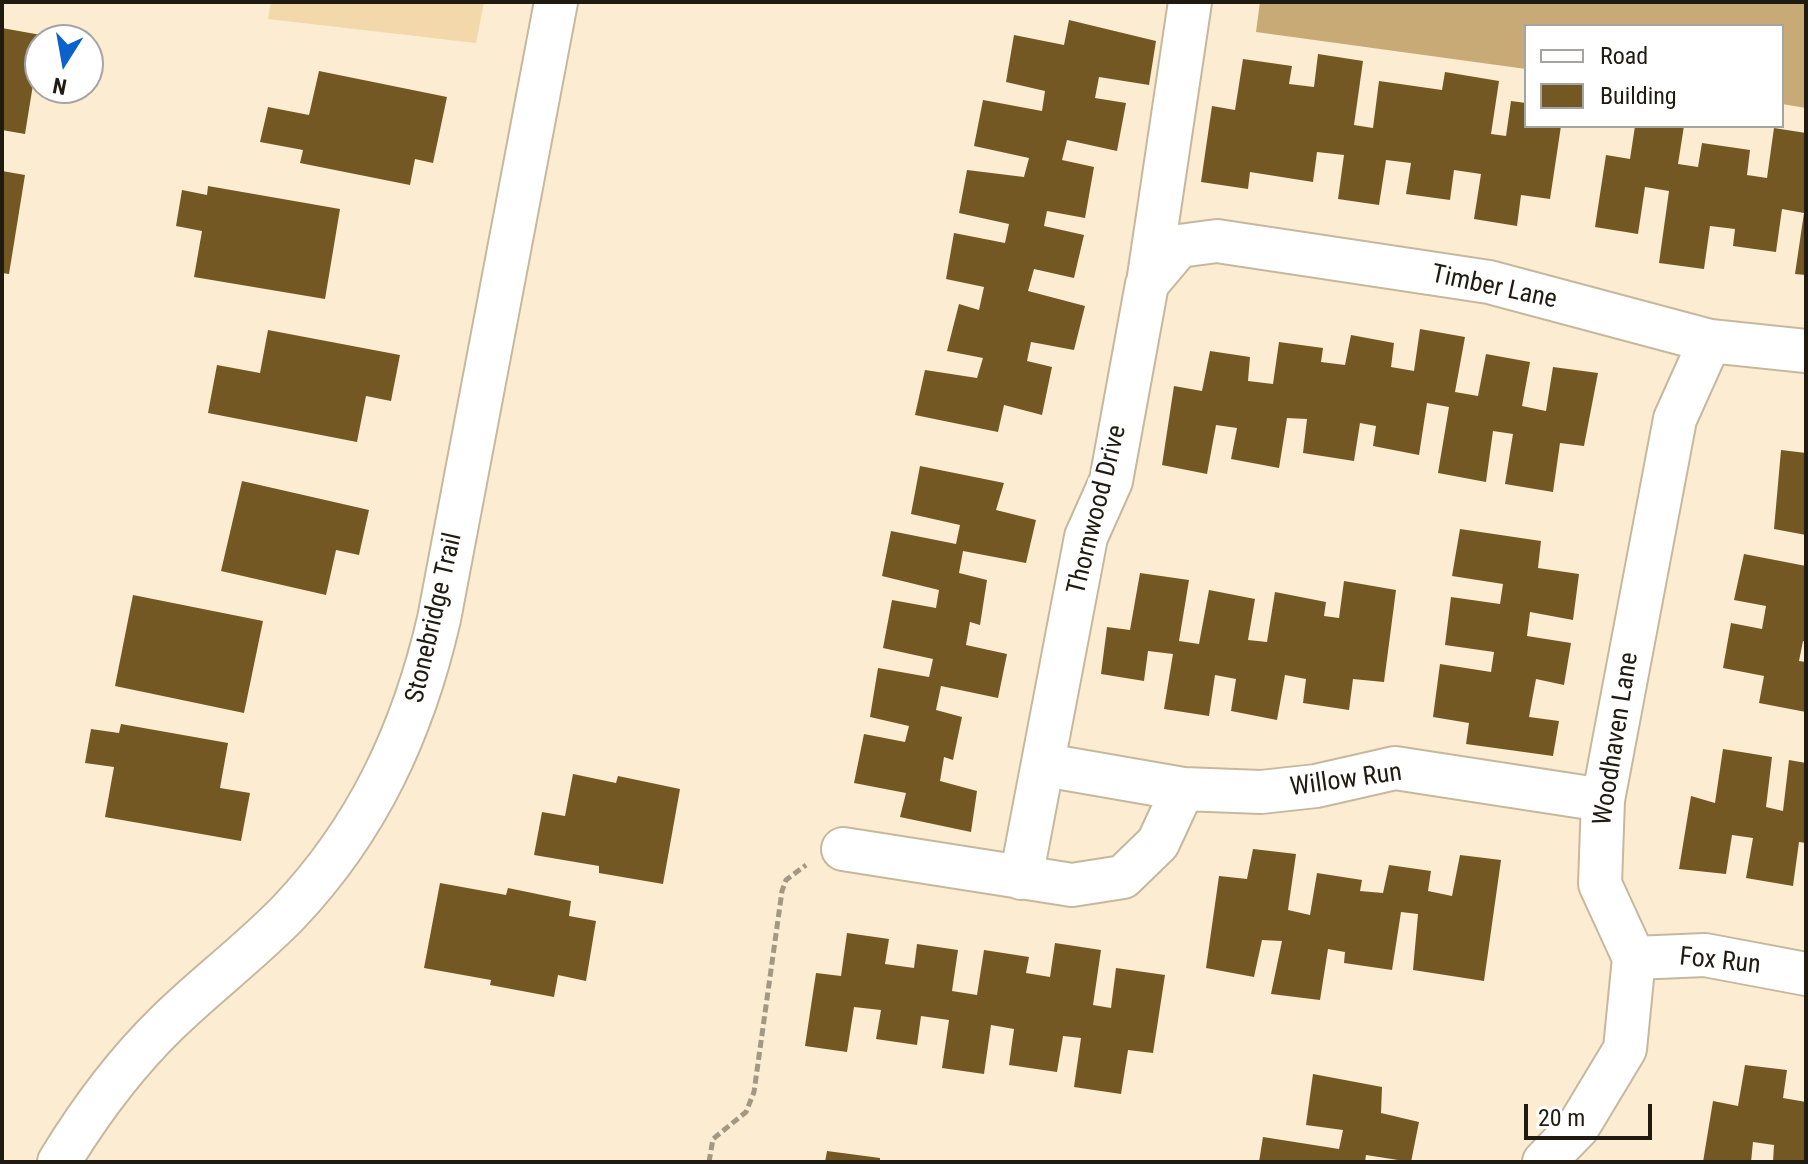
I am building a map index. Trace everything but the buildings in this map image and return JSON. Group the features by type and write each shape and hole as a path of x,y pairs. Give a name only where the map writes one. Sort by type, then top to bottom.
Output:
{"street":[{"name":"Stonebridge Trail","path":"59,1162 90,1112 124,1067 167,1023 287,915 319,878 368,809 389,769 427,672 439,619 556,2"},
{"path":"1147,284 1190,2"},
{"path":"1162,187 1198,243"},
{"name":"Thornwood Drive","path":"1021,878 1045,765 1086,537 1111,481 1147,284 1198,243"},
{"name":"Timber Lane","path":"1198,243 1489,282 1710,341 1806,351"},
{"name":"Woodhaven Lane","path":"1634,958 1600,884 1603,800 1675,419 1710,341"},
{"name":"Willow Run","path":"1045,765 1183,789 1261,792 1316,786 1395,768 1603,800"},
{"path":"843,849 1072,885 1123,877 1158,843 1183,789"},
{"name":"Fox Run","path":"1634,958 1705,955 1806,974"},
{"path":"1544,1162 1578,1127 1625,1049 1634,958"}],"path":[{"path":"709,1162 713,1139 746,1112 754,1092 786,880 805,865 827,860 843,849"}],"shaded area":[{"path":"271,2 484,2 476,43 268,19"},
{"path":"1260,2 1806,2 1806,108 1784,104 1784,24 1524,24 1524,69 1256,32"}]}
